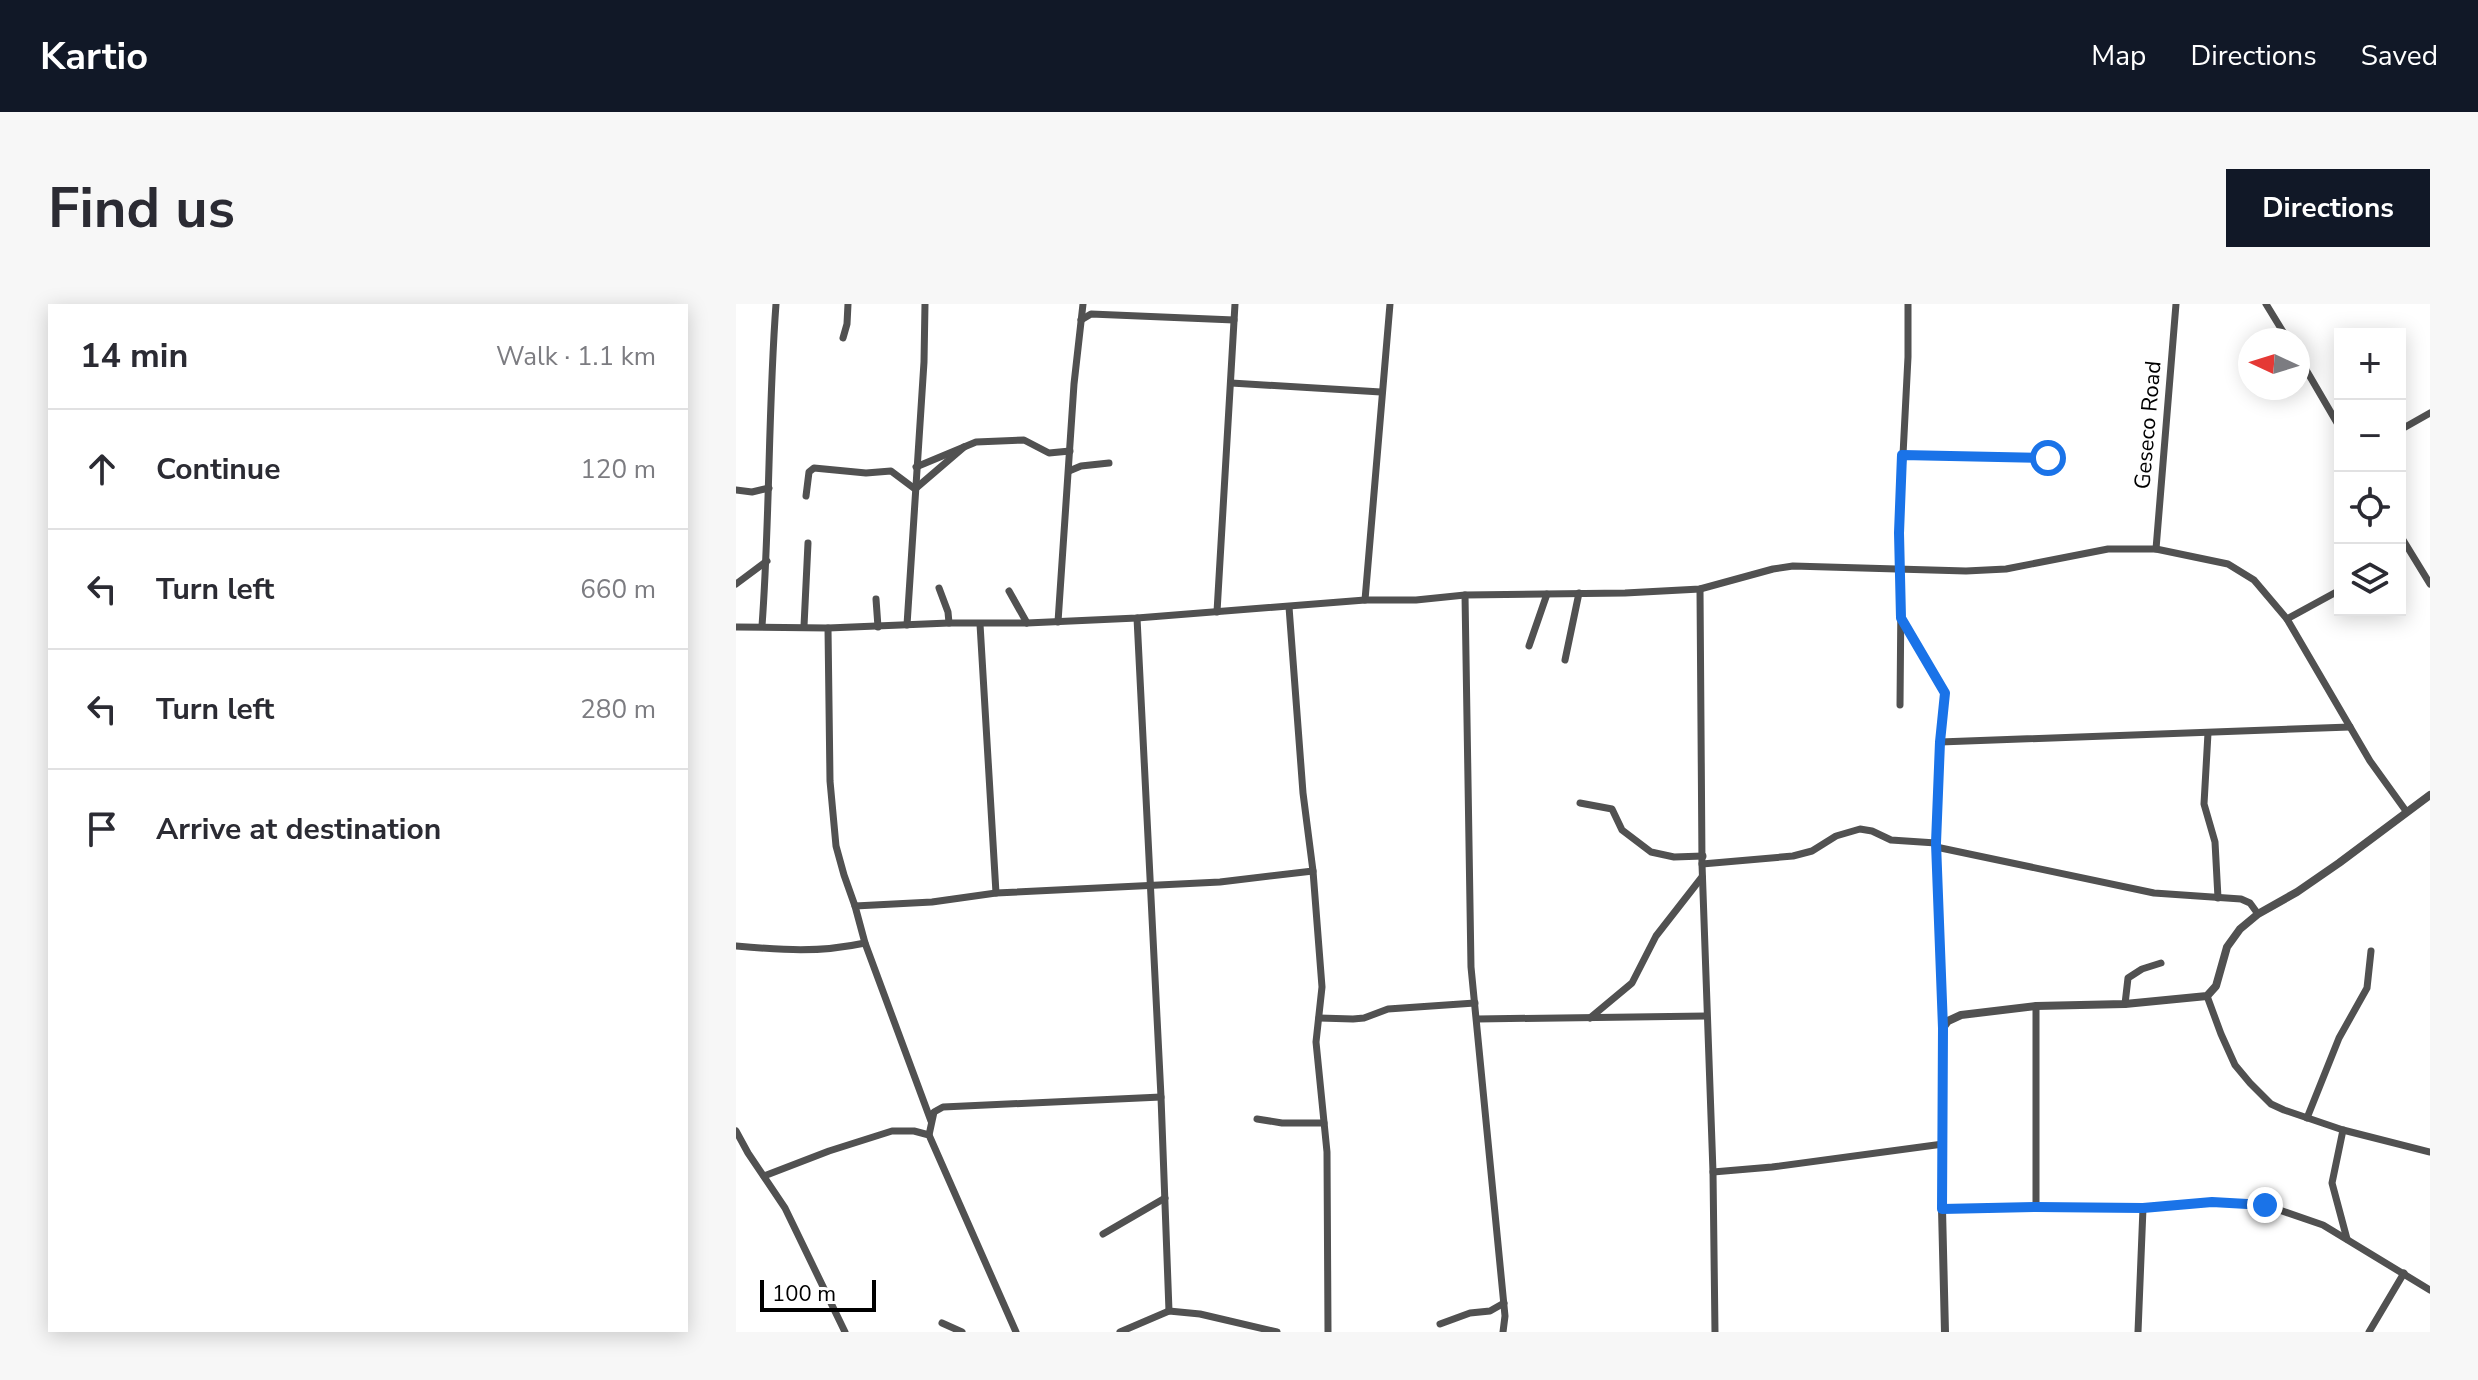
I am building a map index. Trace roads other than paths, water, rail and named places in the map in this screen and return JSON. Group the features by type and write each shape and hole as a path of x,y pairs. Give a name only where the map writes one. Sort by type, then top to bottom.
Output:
{"street":[{"path":"762,626 776,304"},
{"path":"843,338 848,304"},
{"path":"907,625 925,304"},
{"path":"1058,622 1083,304"},
{"path":"1217,612 1235,304"},
{"path":"1365,600 1390,304"},
{"path":"1900,705 1902,455 1908,304"},
{"name":"Geseco Road","path":"2156,549 2176,304"},
{"path":"2266,304 2281,328"},
{"path":"1081,320 1091,314 1234,320"},
{"path":"2310,377 2334,418"},
{"path":"1231,383 1381,392"},
{"path":"2406,427 2430,413"},
{"path":"916,467 976,442 1024,440 1049,453 1070,451"},
{"path":"915,489 964,447"},
{"path":"1902,455 2048,458"},
{"path":"1069,471 1081,466 1109,463"},
{"path":"806,496 809,472 814,468 866,473 891,471 915,489"},
{"path":"736,490 752,492 769,488"},
{"path":"804,626 808,543"},
{"path":"2405,544 2430,584"},
{"path":"736,627 828,628 1058,622 1365,600 1700,589 1793,566 1966,571 2006,569 2108,549 2156,549 2213,560 2242,571 2266,592 2287,619 2370,761 2406,811"},
{"path":"736,584 767,561"},
{"path":"939,588 949,623"},
{"path":"1700,589 1702,877 1713,1172 1715,1332"},
{"path":"1009,591 1027,623"},
{"path":"1565,660 1579,593"},
{"path":"2287,619 2334,593"},
{"path":"1529,646 1547,594"},
{"path":"1465,595 1469,914 1506,1325 1503,1332"},
{"path":"876,599 878,627"},
{"path":"1289,607 1322,987 1316,1042 1328,1178 1328,1332"},
{"path":"1137,618 1169,1311"},
{"path":"1901,618 1945,693 1936,845 1943,1028 1945,1332"},
{"path":"980,624 996,893"},
{"path":"828,628 830,781 836,846 865,943 931,1121"},
{"path":"1940,742 2350,727"},
{"path":"2208,733 2204,804 2215,842 2218,898"},
{"path":"1943,1028 1948,1021 1961,1015 2036,1006 2125,1004 2207,996 2216,986 2227,947 2240,929 2258,914 2339,863 2430,795"},
{"path":"1580,803 1612,809 1620,828 1641,845 1656,854 1674,857 1702,860 1793,856 1812,851 1836,836 1860,829 1891,840 1936,845 2154,893 2246,900 2258,914"},
{"path":"855,906 932,902 996,893 1151,887 1313,871"},
{"path":"1588,1019 1632,983 1656,936 1702,877"},
{"path":"736,946 800,952 865,943"},
{"path":"2307,1118 2339,1038 2367,988 2371,951"},
{"path":"2125,1004 2128,978 2142,969 2161,963"},
{"path":"2207,996 2235,1065 2271,1104 2343,1130 2430,1152"},
{"path":"1319,1018 1364,1018 1388,1009 1475,1003"},
{"path":"2036,1006 2036,1207"},
{"path":"1477,1019 1706,1016"},
{"path":"1016,1332 929,1135 934,1112 943,1107 1161,1097"},
{"path":"1257,1119 1282,1123 1324,1123"},
{"path":"2343,1130 2332,1183 2347,1239"},
{"path":"736,1131 785,1208 845,1332"},
{"path":"764,1176 892,1131 929,1135"},
{"path":"1713,1172 1943,1144"},
{"path":"1103,1234 1165,1198"},
{"path":"1942,1209 2143,1208 2212,1202 2265,1205 2323,1225 2430,1290"},
{"path":"2138,1332 2143,1208"},
{"path":"2369,1332 2404,1273"},
{"path":"1440,1324 1470,1313 1490,1311 1504,1303"},
{"path":"1120,1332 1169,1311 1200,1314 1277,1332"},
{"path":"942,1323 962,1332"}]}
